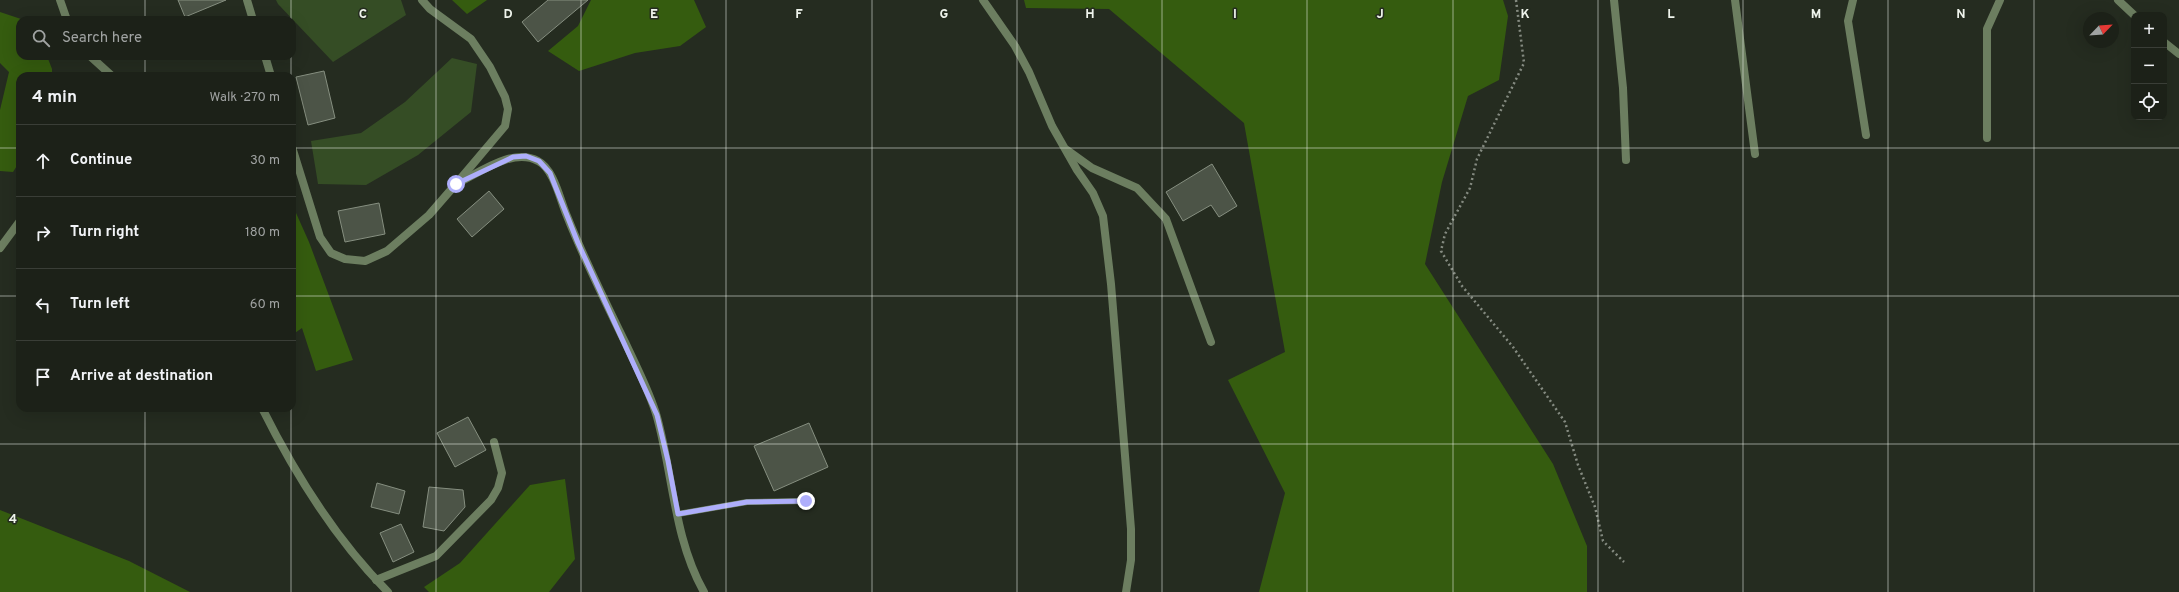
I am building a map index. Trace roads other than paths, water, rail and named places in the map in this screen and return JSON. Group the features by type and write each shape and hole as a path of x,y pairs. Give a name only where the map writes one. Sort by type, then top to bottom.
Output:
{"street":[{"path":"60,0 66,16"},
{"path":"247,0 252,16"},
{"path":"296,160 320,237 331,253 345,259 365,261 388,250 428,215 505,126 508,110 505,97 490,67 471,39 430,9 422,0"},
{"path":"983,0 1015,46 1063,147 1093,193 1103,216 1107,241 1131,529 1130,560 1126,592"},
{"path":"1614,0 1623,88 1626,160"},
{"path":"1735,0 1755,154"},
{"path":"1853,0 1848,21 1866,135"},
{"path":"1987,138 1987,29 2000,0"},
{"path":"2118,0 2131,12"},
{"path":"2167,44 2179,54"},
{"path":"93,60 102,72"},
{"path":"265,60 270,72"},
{"path":"1063,147 1092,168 1137,188 1151,201 1166,219 1211,342"},
{"path":"456,184 513,157 526,156 539,161 550,173 578,243 657,415 692,571 704,592"},
{"path":"0,248 16,226"},
{"path":"264,412 281,446 335,531 388,592"},
{"path":"376,580 436,556 449,546 491,500 498,488 502,474 494,442"}],"lane":[{"path":"678,514 747,502 806,501"}]}
